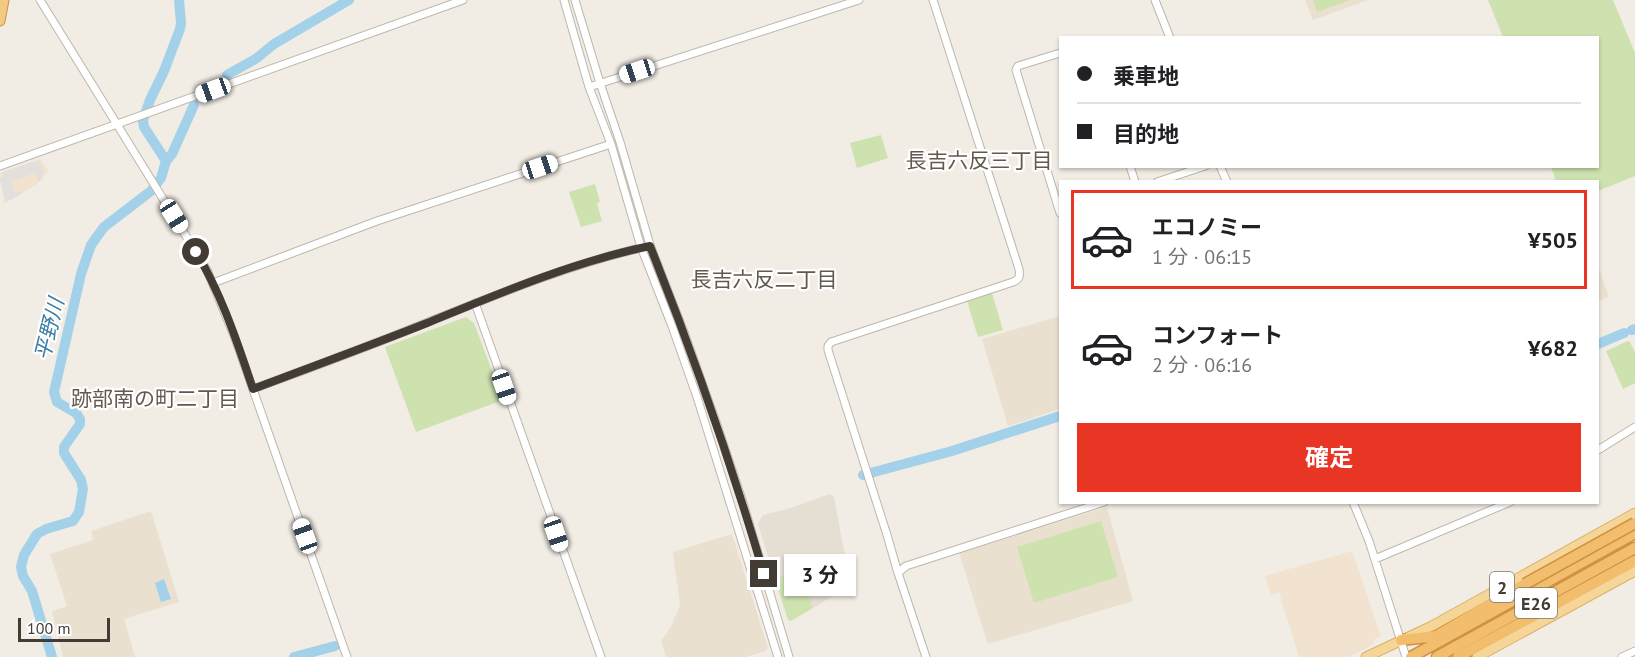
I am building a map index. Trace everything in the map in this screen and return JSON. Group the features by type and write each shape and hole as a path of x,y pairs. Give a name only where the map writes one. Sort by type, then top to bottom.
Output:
{"highway":[{"path":"0,21 4,0"},
{"path":"1401,640 1436,636 1635,522"},
{"name":"E26","path":"1411,657 1635,533"},
{"name":"E26","path":"1437,657 1635,548"},
{"path":"1458,657 1635,561"}],"main road":[{"name":"2","path":"1366,657 1432,626 1635,513"},
{"path":"1477,657 1635,571"}],"street":[{"path":"40,0 186,235 213,283 236,338 347,657"},
{"path":"0,166 464,0"},
{"path":"564,0 641,248 672,326 696,397 778,657"},
{"path":"575,0 650,246 717,425 789,657"},
{"path":"590,87 859,0"},
{"path":"926,657 828,346 831,342 1013,282 1020,277 933,0"},
{"path":"1155,0 1169,36"},
{"path":"1059,53 1018,66 1016,70 1059,210"},
{"path":"213,283 377,221 610,144"},
{"path":"1163,180 1198,168"},
{"path":"253,389 518,286 650,246"},
{"path":"475,303 601,657"},
{"path":"1599,449 1635,427"},
{"path":"898,573 906,566 1098,504"},
{"path":"1354,504 1375,559 1406,657"},
{"path":"1375,559 1505,504"},
{"path":"1622,657 1635,651"}],"shaded area":[{"path":"1305,0 1368,0 1313,20"},
{"path":"40,159 48,171 37,184 4,204 0,173"},
{"path":"39,160 44,174 39,182 35,173 11,181 15,193 20,191 21,194 6,201 0,181 0,178 4,176 2,172"},
{"path":"1599,269 1609,297 1599,301"},
{"path":"1059,316 1059,409 1008,426 982,339"},
{"path":"830,494 834,497 844,551 855,579 854,583 813,608 798,572 775,579 758,524 763,515"},
{"path":"1107,507 1133,601 988,644 959,553"},
{"path":"151,511 179,602 124,619 135,657 63,657 52,611 67,606 50,554 93,540 91,531"},
{"path":"732,534 768,648 746,657 666,657 661,641 671,627 680,605 673,552"},
{"path":"1352,551 1381,636 1373,640 1374,644 1349,657 1299,657 1279,592 1271,595 1265,576"}],"green space":[{"path":"1313,0 1350,0 1317,12"},
{"path":"1488,0 1613,0 1635,53 1635,176 1599,191 1599,180 1556,180 1551,168 1599,168 1599,36 1503,36"},
{"path":"881,135 888,158 857,168 850,143"},
{"path":"595,184 602,221 581,227 569,192"},
{"path":"992,293 1003,330 978,337 967,301"},
{"path":"466,317 474,323 503,400 416,432 385,347"},
{"path":"1628,341 1635,352 1635,383 1623,389 1606,351"},
{"path":"1101,521 1118,577 1034,603 1017,547"},
{"path":"798,571 813,608 791,621 788,620 775,579"}],"water":[{"path":"164,579 171,599 161,602 155,583"}],"waterway":[{"name":"平野川","path":"166,161 144,127 143,120 180,29 179,0"},
{"path":"227,75 349,0"},
{"name":"平野川","path":"52,657 32,591 23,576 21,567 24,555 37,534 73,521 79,512 83,489 81,480 64,453 64,447 80,424 80,419 76,413 57,402 54,392 81,274 91,245 104,227 151,191 161,178 166,161 172,154 194,105"},
{"path":"1599,344 1624,333"},
{"path":"863,475 952,451 1059,416"},
{"path":"294,657 335,646"}],"district":[{"name":"長吉六反三丁目","path":"979,160"},
{"name":"長吉六反二丁目","path":"764,279"},
{"name":"跡部南の町二丁目","path":"155,398"}],"route":[{"path":"196,252 207,270 236,338 253,389 518,286 599,259 650,246 672,299 717,425 764,574"}]}
